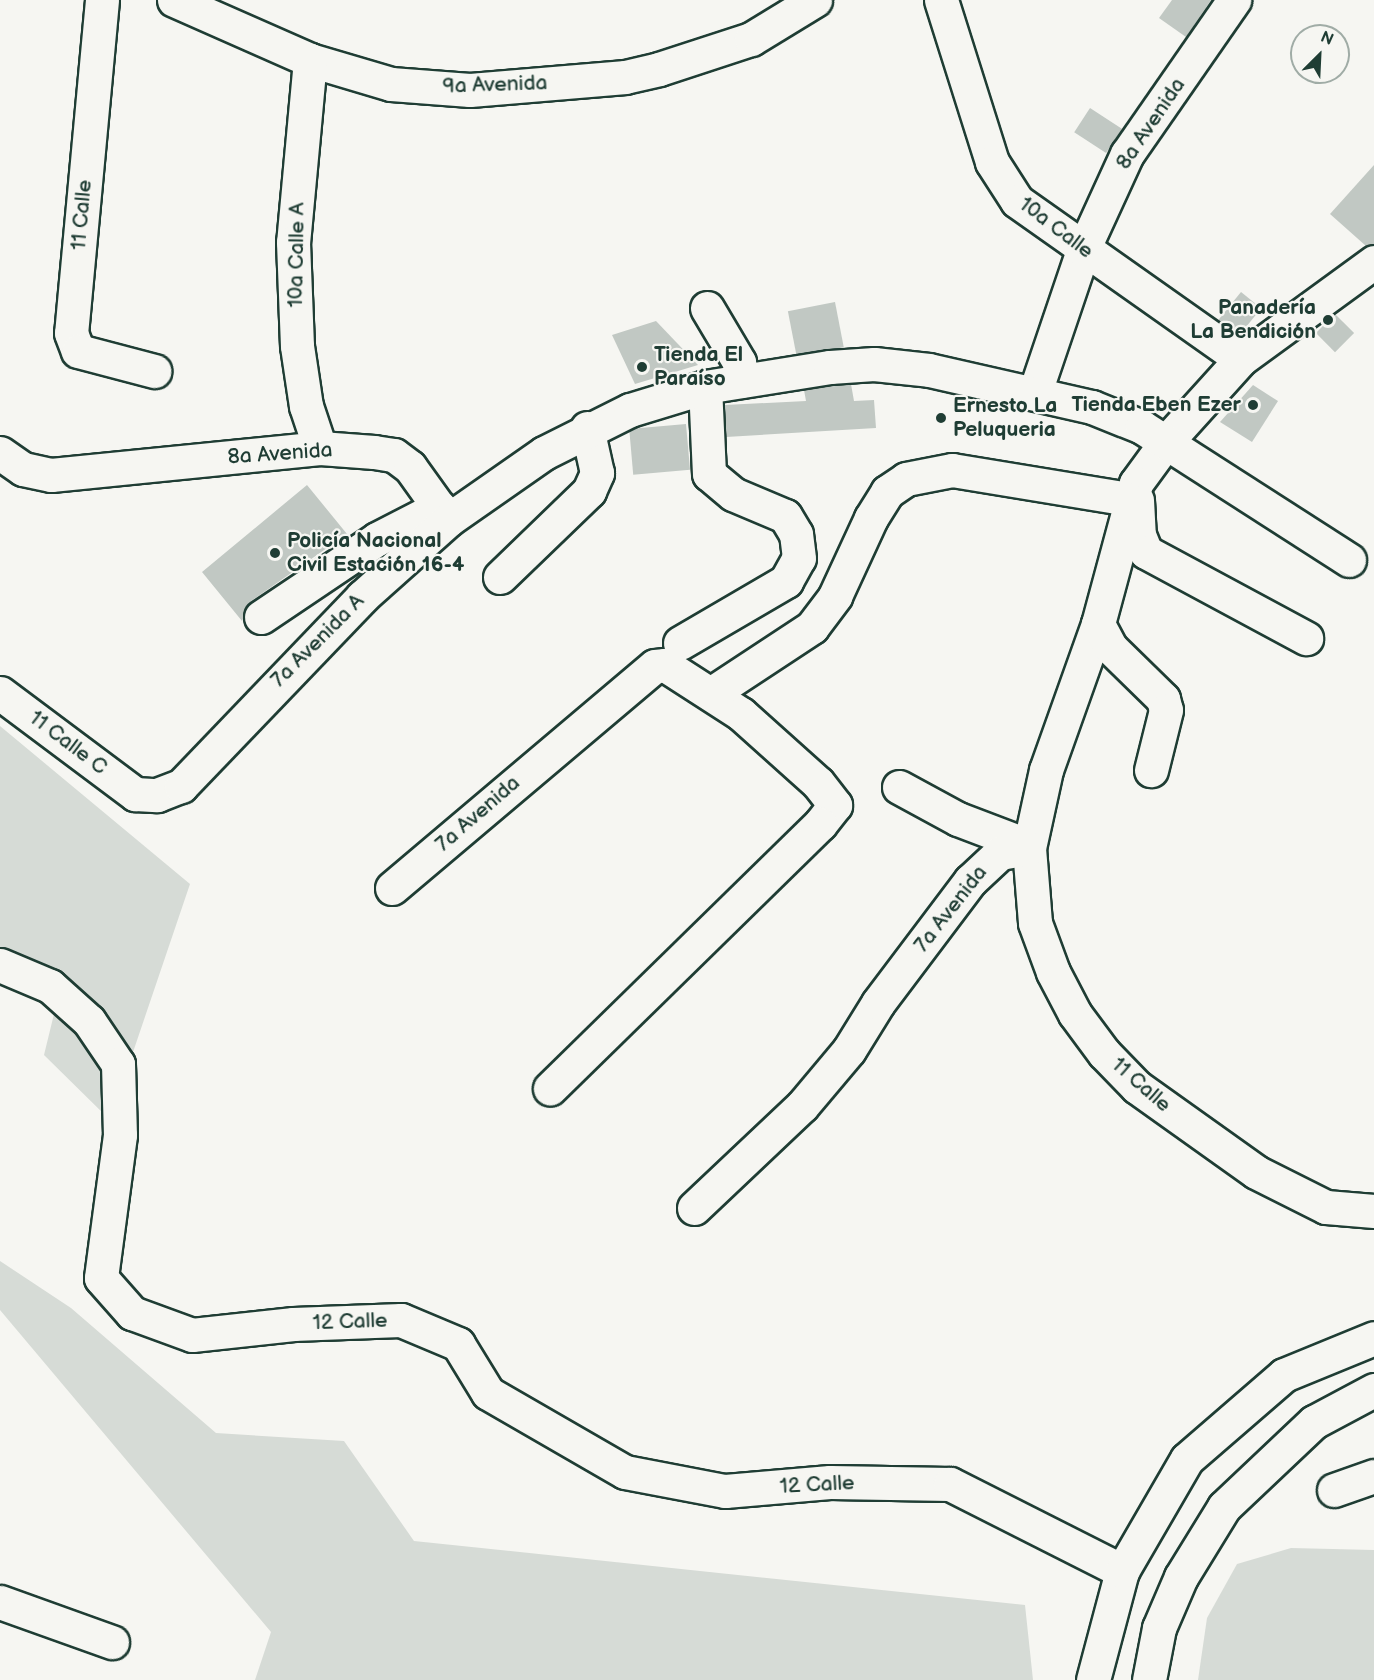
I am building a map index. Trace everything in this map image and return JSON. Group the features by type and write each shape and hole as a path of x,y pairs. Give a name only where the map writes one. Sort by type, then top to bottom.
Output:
{"main road":[{"name":"11 Calle","path":"102,0 71,333 78,351 154,371"},
{"name":"9a Avenida","path":"174,0 310,60 391,84 470,90 625,77 752,39 815,0"},
{"name":"10a Calle","path":"941,0 992,162 1017,201 1083,250 1241,359"},
{"name":"8a Avenida","path":"1035,392 1083,250 1127,154 1234,0"},
{"name":"10a Calle A","path":"310,60 293,242 297,346 306,406 320,448"},
{"path":"899,787 958,819 1029,847 1046,770 1098,624 1132,491 1166,442 1241,359 1374,262"},
{"path":"707,308 740,362 742,381"},
{"path":"680,643 786,581 799,558 796,534 785,516 733,494 709,474 705,387 874,364 929,370 1092,406 1166,442 1349,560"},
{"name":"7a Avenida A","path":"135,794 157,795 181,786 444,513 587,428 630,410 705,387"},
{"path":"500,577 589,491 597,473 587,428"},
{"name":"8a Avenida","path":"0,453 23,469 83,474 320,448 394,455 410,467 444,513"},
{"path":"550,1088 834,805 786,752 712,693 812,627 835,596 871,518 887,492 906,479 952,470 1132,491"},
{"path":"1132,491 1139,535 1146,552 1306,638"},
{"path":"261,617 377,539 444,513"},
{"path":"1098,624 1111,648 1163,699 1166,710 1151,770"},
{"name":"7a Avenida","path":"392,888 645,670 665,665 712,693"},
{"name":"11 Calle C","path":"0,693 135,794"},
{"name":"11 Calle","path":"1029,847 1035,923 1053,972 1075,1014 1104,1053 1137,1087 1256,1172 1326,1207 1374,1211"},
{"name":"7a Avenida","path":"694,1208 802,1106 849,1050 878,1003 970,881 999,853 1029,847"},
{"name":"12 Calle","path":"6,966 50,986 89,1021 118,1064 120,1135 101,1278 132,1313 192,1335 293,1324 401,1320 458,1344 488,1393 625,1472 726,1491 830,1482 951,1484 1122,1571"},
{"path":"1093,1680 1122,1571 1187,1460 1284,1376 1374,1338"},
{"path":"1149,1680 1159,1628 1181,1577 1224,1507 1314,1422 1374,1390"},
{"path":"1334,1490 1374,1476"},
{"path":"0,1602 112,1642"}],"shaded area":[{"path":"0,726 190,884 110,1120 44,1055 63,977 0,962"},
{"path":"0,1261 71,1308 216,1433 344,1441 414,1541 1025,1605 1033,1680 255,1680 271,1632 0,1310"},
{"path":"1291,1548 1374,1550 1374,1680 1198,1680 1207,1618 1237,1564"}],"building":[{"path":"1172,0 1211,0 1186,37 1159,18"},
{"path":"1090,108 1122,129 1106,153 1074,132"},
{"path":"1374,165 1374,244 1366,246 1330,214"},
{"path":"1241,292 1261,308 1239,336 1218,320"},
{"path":"835,302 844,347 797,356 788,311"},
{"path":"1335,314 1354,333 1335,352 1316,333"},
{"path":"656,321 698,365 635,384 612,335"},
{"path":"851,384 854,401 874,400 876,428 726,437 725,405 806,401 804,390"},
{"name":"Tienda Eben Ezer","path":"1253,385 1278,401 1252,442 1220,422"},
{"path":"686,424 690,470 633,475 629,429"},
{"name":"Policía Nacional Civil Estación 16-4","path":"307,485 347,534 251,601 242,621 202,572"}],"place":[{"name":"Panadería La Bendición","path":"1328,320"},
{"name":"Tienda El Paraíso","path":"642,367"},
{"name":"Tienda Eben Ezer","path":"1253,405"},
{"name":"Ernesto La Peluqueria","path":"941,418"},
{"name":"Policía Nacional Civil Estación 16-4","path":"275,553"}]}
